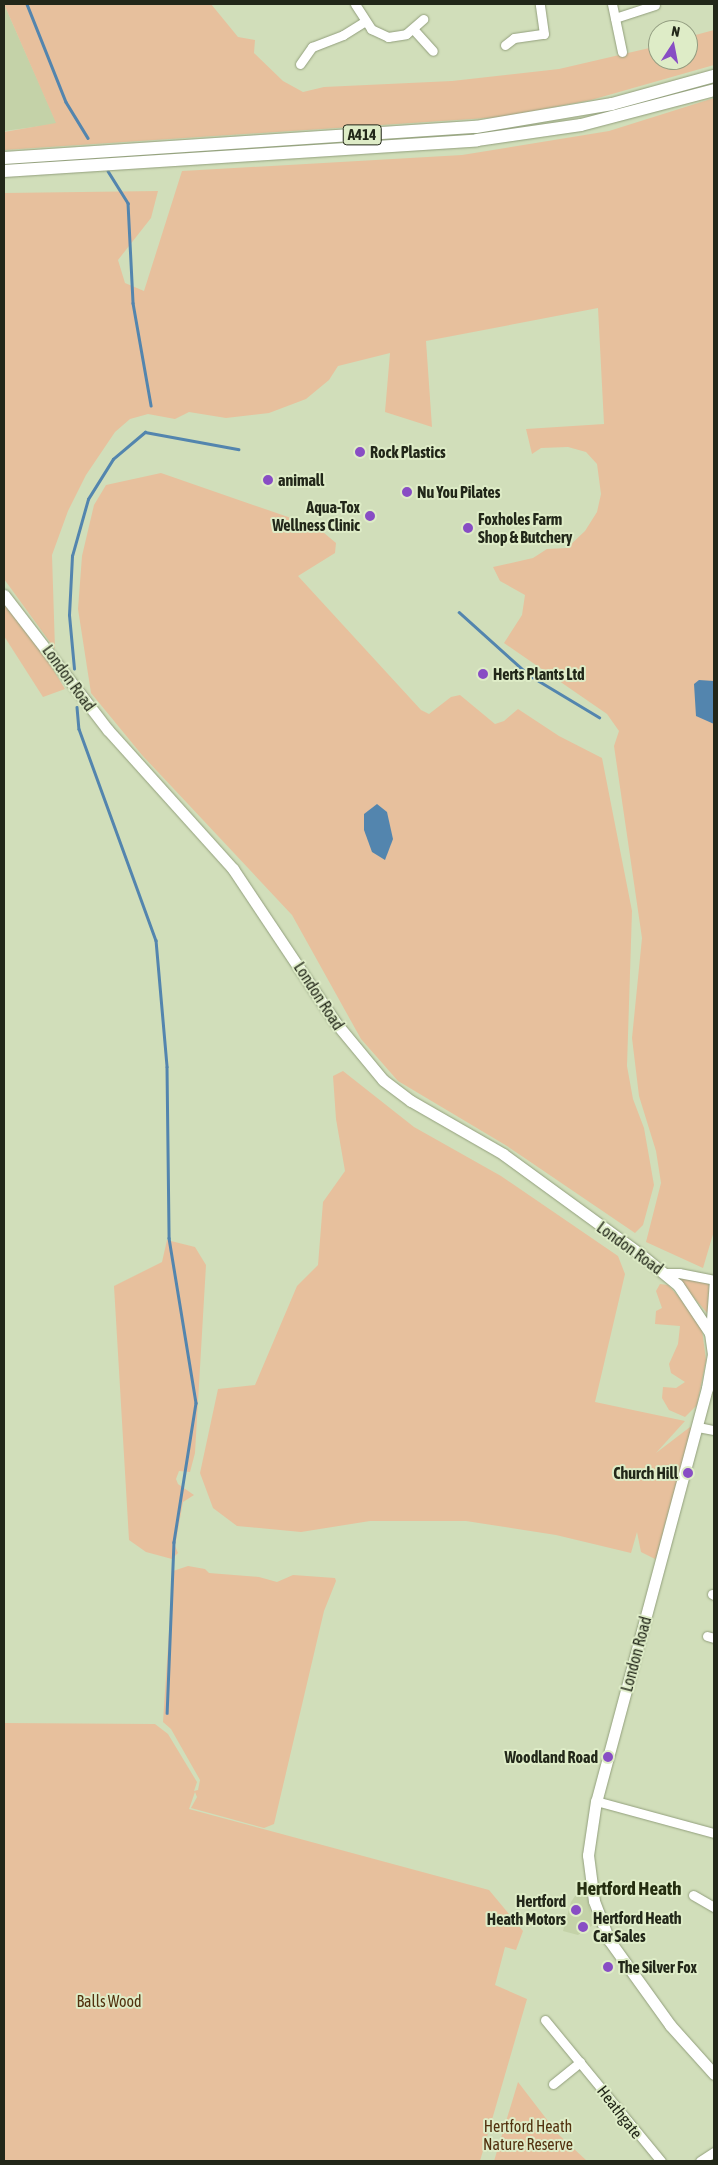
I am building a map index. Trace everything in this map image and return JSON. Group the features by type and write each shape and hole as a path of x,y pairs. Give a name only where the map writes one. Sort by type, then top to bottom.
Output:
{"highway":[{"name":"A414","path":"4,158 476,127 595,108 714,76"},
{"name":"A414","path":"4,172 477,140 581,125 714,90"}],"main road":[{"name":"London Road","path":"4,595 108,730 233,869 340,1029 383,1080 411,1101 503,1154 665,1273 689,1298 710,1333 712,1364 698,1427 596,1801 588,1855 589,1876 602,1924 639,1984 673,2029 714,2074"}],"street":[{"path":"354,4 370,29 388,37 414,30 423,19"},
{"path":"505,45 514,38 544,34 540,4"},
{"path":"612,4 622,52"},
{"path":"614,18 655,5"},
{"path":"300,64 312,47 344,35 365,22"},
{"path":"414,30 433,51"},
{"path":"665,1273 679,1272 714,1280 710,1333"},
{"path":"698,1427 714,1430"},
{"path":"596,1801 714,1833"},
{"path":"693,1895 714,1907"},
{"name":"Heathgate","path":"546,2020 661,2161"},
{"path":"553,2084 580,2062"},
{"path":"700,2161 714,2152"}],"shaded area":[{"path":"4,4 57,124 4,131"},
{"path":"581,1887 585,1887 593,1925 578,1935 563,1931 571,1902"}],"green space":[{"path":"4,4 211,4 238,37 255,40 254,53 283,81 303,92 324,87 452,81 559,69 648,48 648,70 696,70 591,100 502,117 4,150 4,132 56,123"},
{"path":"714,30 714,65 698,70 698,34"},
{"path":"714,98 714,1231 703,1268 646,1242 661,1183 656,1151 639,1096 632,1038 642,938 614,746 619,731 607,714 504,643 522,615 525,595 500,581 493,567 533,558 547,549 567,548 585,531 597,512 601,494 597,464 586,452 568,447 541,448 532,454 526,429 604,424 598,308 426,341 432,427 385,412 390,353 338,366 329,380 306,399 269,413 226,418 189,412 175,419 148,414 130,419 115,432 86,475 68,511 52,555 55,649 4,579 4,193 158,191 151,218 118,260 125,283 144,291 182,171 462,155 609,131"},
{"path":"161,473 317,527 336,543 335,553 298,576 421,710 429,714 451,697 460,695 495,724 504,721 518,709 559,736 602,758 632,911 627,1066 633,1099 644,1128 654,1185 643,1225 635,1233 507,1146 398,1081 361,1039 292,915 142,755 91,693 78,609 82,556 94,505 106,485"},
{"path":"4,603 34,638 65,689 43,697 4,636"},
{"path":"343,1071 414,1127 501,1176 618,1256 625,1274 595,1402 685,1421 656,1453 690,1427 693,1430 663,1531 663,1538 660,1541 661,1550 655,1559 641,1552 637,1532 631,1553 556,1535 466,1521 370,1521 301,1532 237,1526 213,1508 200,1473 218,1389 255,1385 297,1286 318,1265 323,1202 345,1171 336,1119 333,1076"},
{"path":"167,1240 195,1247 206,1265 195,1453 190,1472 179,1471 176,1479 178,1484 194,1495 183,1502 175,1546 178,1553 172,1559 146,1552 129,1540 114,1286 162,1262"},
{"path":"678,1276 709,1283 708,1314 677,1278"},
{"path":"660,1284 668,1285 679,1297 702,1330 706,1360 697,1405 685,1417 669,1410 662,1398 663,1387 676,1388 685,1382 671,1373 669,1364 678,1344 680,1326 655,1324 656,1311 662,1308 656,1291"},
{"name":"Balls Wood","path":"188,1566 205,1569 209,1573 259,1577 277,1582 293,1575 335,1578 336,1581 324,1611 274,1824 264,1828 191,1808 197,1797 195,1792 189,1809 489,1890 523,1931 516,1950 505,1947 495,1985 527,1999 480,2161 4,2161 4,1723 155,1724 168,1734 197,1782 194,1791 198,1790 200,1780 171,1729 163,1722 173,1571"},
{"name":"Hertford Heath Nature Reserve","path":"518,2082 558,2134 587,2161 494,2161"}],"water":[{"path":"699,680 714,681 714,724 696,716 694,684"},
{"path":"377,804 387,812 393,839 385,860 372,852 364,830 364,814"}],"waterway":[{"path":"27,4 66,102 88,138"},
{"path":"108,171 128,203 133,303 151,405"},
{"path":"74,669 69,615 72,556 88,499 113,459 145,432 238,449"},
{"path":"459,612 529,675 599,717"},
{"path":"77,707 79,729 156,940 167,1067 169,1238 196,1403 174,1542 167,1713"}],"place":[{"name":"Rock Plastics","path":"360,452"},
{"name":"animall","path":"268,480"},
{"name":"Nu You Pilates","path":"407,492"},
{"name":"Aqua-Tox Wellness Clinic","path":"370,516"},
{"name":"Foxholes Farm Shop & Butchery","path":"468,528"},
{"name":"Herts Plants Ltd","path":"483,674"},
{"name":"Church Hill","path":"688,1473"},
{"name":"Woodland Road","path":"608,1757"},
{"name":"Hertford Heath Motors","path":"576,1910"},
{"name":"Hertford Heath Car Sales","path":"583,1927"},
{"name":"The Silver Fox","path":"608,1967"}],"district":[{"name":"Hertford Heath","path":"629,1889"}]}
